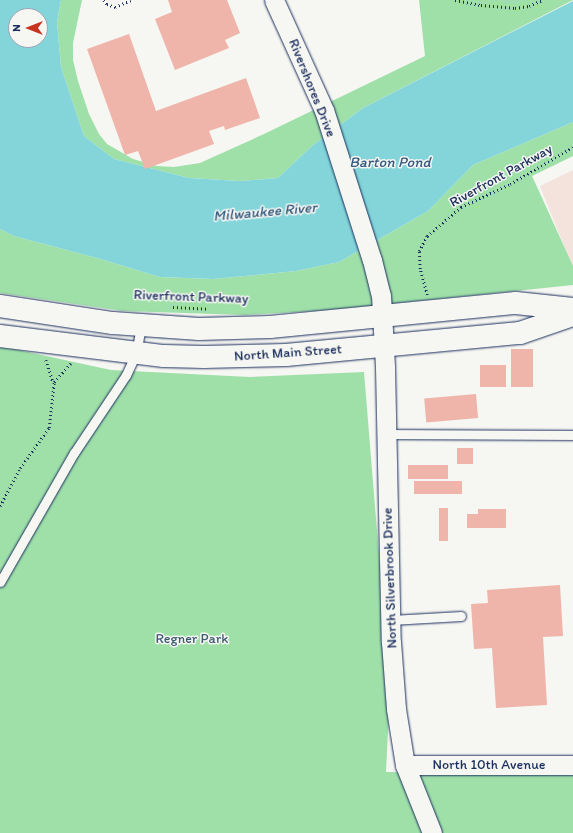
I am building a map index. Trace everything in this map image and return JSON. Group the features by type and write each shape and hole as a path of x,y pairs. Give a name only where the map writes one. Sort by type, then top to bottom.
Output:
{"main road":[{"name":"North Main Street","path":"0,306 141,326 199,329 270,327 516,303 573,309"},
{"name":"North Main Street","path":"0,336 136,354 204,358 271,356 520,333 573,315"}],"street":[{"name":"Rivershores Drive","path":"274,0 324,110 372,260 381,295 382,317"},
{"name":"North Silverbrook Drive","path":"382,317 387,434 391,620 396,709 405,765 432,833"},
{"name":"North 10th Avenue","path":"405,765 573,765"}],"lane":[{"path":"0,582 74,453 126,375 136,354 141,326"},
{"path":"387,434 573,435"},
{"path":"391,620 461,616"}],"path":[{"path":"104,0 107,4 115,7 131,0"},
{"path":"455,0 481,5 515,8 529,6 542,0"},
{"name":"Riverfront Parkway","path":"435,310 427,295 420,269 419,250 427,236 461,207 510,184 573,147"},
{"name":"Riverfront Parkway","path":"166,307 213,309"},
{"path":"0,506 20,468 49,428 54,382 85,347"}],"shaded area":[{"path":"573,170 573,268 540,186"}],"green space":[{"path":"61,0 82,0 73,43 73,60 89,114 99,134 107,144 133,159 157,166 174,167 200,163 264,134 425,56 419,0 573,0 363,108 313,145 278,178 240,181 189,178 114,159 84,136 61,67 57,22"},
{"path":"573,122 573,156 532,176 573,266 573,285 331,310 244,315 123,311 0,293 0,229 14,236 97,258 160,277 213,279 296,271 339,262 428,211 473,165"},
{"name":"Regner Park","path":"0,346 111,370 250,377 364,372 390,690 386,772 573,773 573,833 0,833"}],"water":[{"name":"Barton Pond","path":"0,0 61,0 57,22 61,67 84,136 114,159 189,178 240,181 278,178 313,145 363,108 573,1 573,122 473,165 428,211 339,262 296,271 213,279 160,277 97,258 14,236 0,229"}],"building":[{"path":"168,0 227,0 240,33 225,40 229,48 175,70 155,19 172,12"},
{"path":"129,34 156,111 246,78 260,118 225,130 224,126 209,131 214,144 145,169 138,151 125,155 87,49"},
{"path":"511,349 533,349 533,387 511,387"},
{"path":"480,365 506,365 506,387 480,387"},
{"path":"476,394 478,418 426,422 424,399"},
{"path":"457,448 473,448 473,464 457,464"},
{"path":"408,465 448,465 448,479 408,479"},
{"path":"414,481 462,481 462,494 414,494"},
{"path":"439,508 448,508 448,541 439,541"},
{"path":"478,509 506,509 506,528 467,528 467,514 478,514"},
{"path":"560,585 563,636 543,637 547,705 496,708 492,648 474,649 471,604 488,603 487,590"}],"water label":[{"name":"Milwaukee River","path":"265,212"}]}
